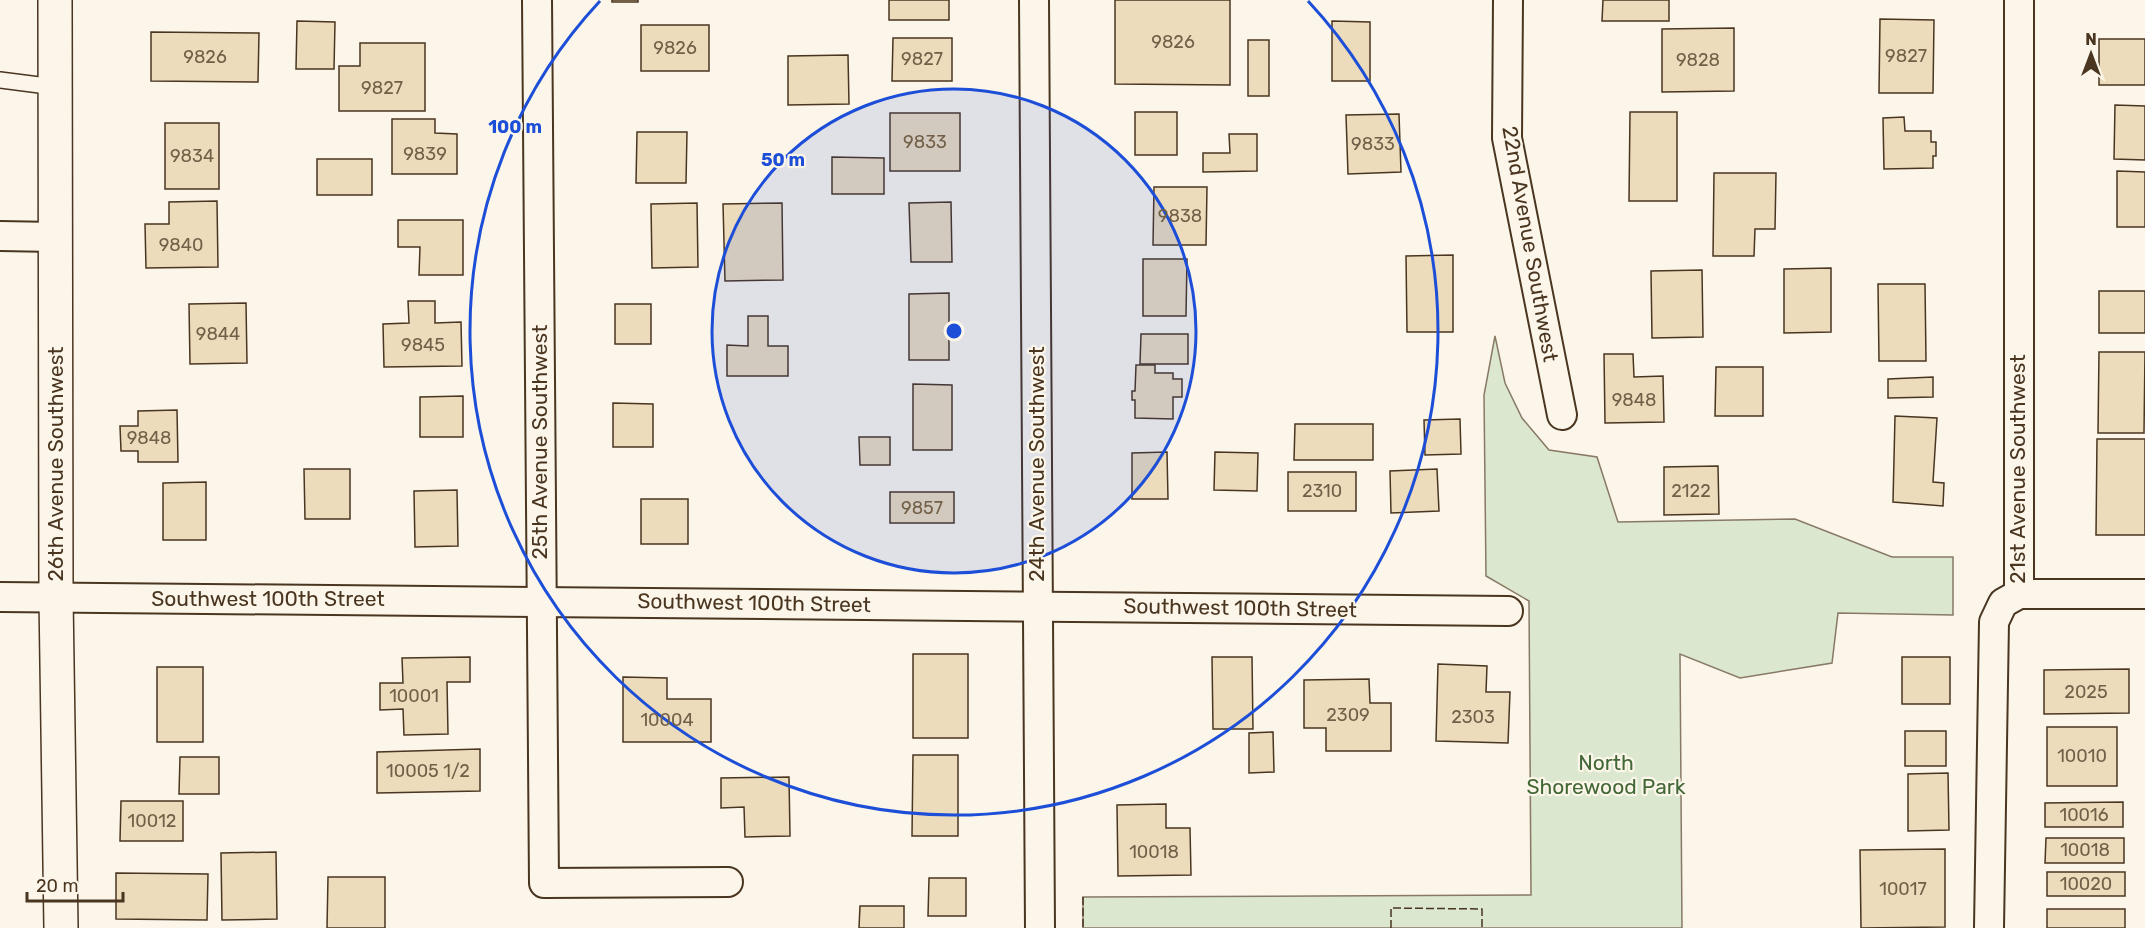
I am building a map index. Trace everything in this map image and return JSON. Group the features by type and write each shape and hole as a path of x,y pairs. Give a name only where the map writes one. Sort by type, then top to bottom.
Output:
{"street":[{"name":"26th Avenue Southwest","path":"55,0 56,597 61,928"},
{"name":"25th Avenue Southwest","path":"537,0 544,883 728,882"},
{"name":"24th Avenue Southwest","path":"1034,0 1040,928"},
{"name":"22nd Avenue Southwest","path":"1508,0 1507,138 1562,415"},
{"name":"21st Avenue Southwest","path":"1989,928 1994,622 2002,603 2019,594 2019,0"},
{"path":"0,236 55,237"},
{"path":"2019,594 2145,594"},
{"name":"Southwest 100th Street","path":"0,597 1508,611"}],"lane":[{"path":"0,80 55,87"}],"green space":[{"name":"North Shorewood Park","path":"1495,336 1505,383 1522,418 1549,450 1597,457 1618,522 1795,519 1892,557 1953,557 1953,615 1838,613 1832,663 1740,678 1680,654 1682,928 1083,928 1083,897 1531,895 1529,601 1486,576 1484,395"}],"building":[{"path":"612,0 638,0 638,2 612,2"},
{"path":"889,0 949,0 949,20 889,20"},
{"path":"1115,0 1230,0 1230,85 1115,84"},
{"path":"1603,0 1669,0 1669,21 1602,21"},
{"path":"1880,19 1934,20 1933,93 1879,93"},
{"path":"297,21 335,22 334,69 296,69"},
{"path":"1332,21 1370,22 1370,81 1332,81"},
{"path":"641,25 709,25 709,71 641,71"},
{"path":"1734,28 1734,91 1662,92 1662,29"},
{"path":"151,32 259,33 258,82 151,81"},
{"path":"893,38 952,38 952,81 892,81"},
{"path":"2099,39 2145,39 2145,85 2099,85"},
{"path":"1248,40 1269,40 1269,96 1248,96"},
{"path":"360,43 425,43 425,111 339,111 339,66 360,66"},
{"path":"848,55 849,104 788,105 788,56"},
{"path":"2115,105 2145,106 2145,160 2114,159"},
{"path":"1135,112 1177,112 1177,155 1135,155"},
{"path":"1630,112 1677,112 1677,201 1629,201"},
{"path":"890,113 960,113 960,171 890,171"},
{"path":"1399,114 1401,172 1348,174 1346,115"},
{"path":"1904,117 1905,131 1931,131 1931,142 1936,142 1933,168 1884,169 1883,118"},
{"path":"392,119 435,119 435,133 457,134 457,174 392,174"},
{"path":"165,123 219,123 219,189 165,189"},
{"path":"637,132 687,132 686,183 636,183"},
{"path":"1229,134 1257,134 1257,171 1203,172 1203,153 1230,153"},
{"path":"832,157 884,158 884,194 832,194"},
{"path":"317,159 372,159 372,195 317,195"},
{"path":"2117,171 2145,172 2145,227 2117,227"},
{"path":"1714,173 1776,173 1775,229 1755,229 1754,256 1713,256"},
{"path":"1154,187 1207,187 1206,245 1153,245"},
{"path":"217,201 218,267 146,268 145,224 169,224 169,202"},
{"path":"951,202 952,262 911,262 909,203"},
{"path":"697,203 698,267 652,268 651,204"},
{"path":"782,203 783,280 725,281 723,204"},
{"path":"398,220 463,220 463,275 419,275 420,247 398,247"},
{"path":"1453,255 1453,332 1407,332 1406,256"},
{"path":"1143,259 1187,259 1186,316 1143,316"},
{"path":"1831,268 1831,332 1784,333 1784,269"},
{"path":"1702,270 1703,337 1652,338 1651,271"},
{"path":"1878,284 1925,284 1926,361 1879,361"},
{"path":"2099,291 2145,291 2145,333 2099,333"},
{"path":"949,293 949,360 909,360 909,294"},
{"path":"408,301 435,301 435,323 461,322 462,366 384,367 383,324 409,323"},
{"path":"246,303 247,363 190,364 189,304"},
{"path":"615,304 651,304 651,344 615,344"},
{"path":"748,316 768,316 768,346 788,346 788,376 727,376 727,345 748,346"},
{"path":"1141,334 1188,334 1188,364 1140,364"},
{"path":"2099,352 2145,352 2144,433 2098,433"},
{"path":"1604,354 1633,354 1634,377 1663,376 1664,422 1605,423"},
{"path":"1136,365 1155,365 1155,373 1173,373 1173,379 1182,379 1182,397 1173,397 1173,419 1135,418 1135,400 1132,400 1132,391 1135,391"},
{"path":"1716,367 1763,367 1763,416 1715,416"},
{"path":"1933,377 1933,397 1888,398 1888,379"},
{"path":"913,384 952,385 952,450 913,450"},
{"path":"463,396 463,437 420,437 420,397"},
{"path":"613,403 653,404 653,447 613,447"},
{"path":"177,410 178,462 138,462 138,451 121,451 120,426 138,426 138,411"},
{"path":"1895,416 1937,418 1933,482 1944,483 1943,506 1893,502"},
{"path":"1460,419 1461,454 1425,455 1424,420"},
{"path":"1295,424 1373,424 1373,460 1294,460"},
{"path":"859,437 890,437 890,465 860,465"},
{"path":"2097,439 2145,439 2145,535 2096,535"},
{"path":"1167,452 1168,499 1132,499 1132,453"},
{"path":"1215,452 1258,453 1257,491 1214,490"},
{"path":"1718,466 1719,514 1664,515 1664,467"},
{"path":"304,469 350,469 350,519 305,519"},
{"path":"1437,469 1439,511 1391,513 1390,471"},
{"path":"1288,472 1356,472 1356,511 1288,511"},
{"path":"206,482 206,540 163,540 163,483"},
{"path":"457,490 458,546 415,547 414,491"},
{"path":"890,492 954,492 954,523 890,523"},
{"path":"641,499 688,499 688,544 641,544"},
{"path":"913,654 968,654 968,738 913,738"},
{"path":"470,657 470,682 447,682 448,734 404,735 403,709 380,710 380,683 403,683 402,658"},
{"path":"1212,657 1252,657 1253,729 1213,729"},
{"path":"1902,657 1950,657 1950,704 1902,704"},
{"path":"1438,664 1487,666 1486,692 1510,692 1508,743 1436,741"},
{"path":"157,667 203,667 203,742 157,742"},
{"path":"2129,669 2129,713 2044,714 2044,670"},
{"path":"623,677 667,678 667,699 711,699 711,742 623,742"},
{"path":"1369,679 1370,703 1391,703 1391,751 1326,751 1326,728 1304,728 1304,680"},
{"path":"2047,727 2117,727 2117,786 2047,786"},
{"path":"1905,731 1946,731 1946,766 1905,766"},
{"path":"1273,732 1274,772 1249,773 1249,733"},
{"path":"480,749 480,791 377,793 377,752"},
{"path":"913,755 958,755 958,836 912,836"},
{"path":"180,757 219,757 219,794 179,794"},
{"path":"1948,773 1949,830 1908,831 1908,774"},
{"path":"789,777 790,836 745,837 744,807 721,808 721,778"},
{"path":"121,801 183,801 183,841 120,841"},
{"path":"2123,802 2123,827 2045,827 2045,803"},
{"path":"1166,804 1166,828 1190,828 1191,875 1118,876 1117,805"},
{"path":"2046,838 2124,838 2124,863 2045,863"},
{"path":"1945,849 1945,927 1861,928 1860,850"},
{"path":"276,852 277,919 222,920 221,853"},
{"path":"2047,872 2125,872 2125,896 2047,896"},
{"path":"116,873 208,874 207,920 116,919"},
{"path":"328,877 385,877 385,928 327,928"},
{"path":"929,878 966,878 966,916 928,916"},
{"path":"860,906 904,906 904,928 859,928"},
{"path":"2047,909 2125,909 2125,928 2047,928"}],"fence":[{"path":"1083,897 1083,928"},
{"path":"1391,928 1391,908 1482,909 1482,928"}]}
